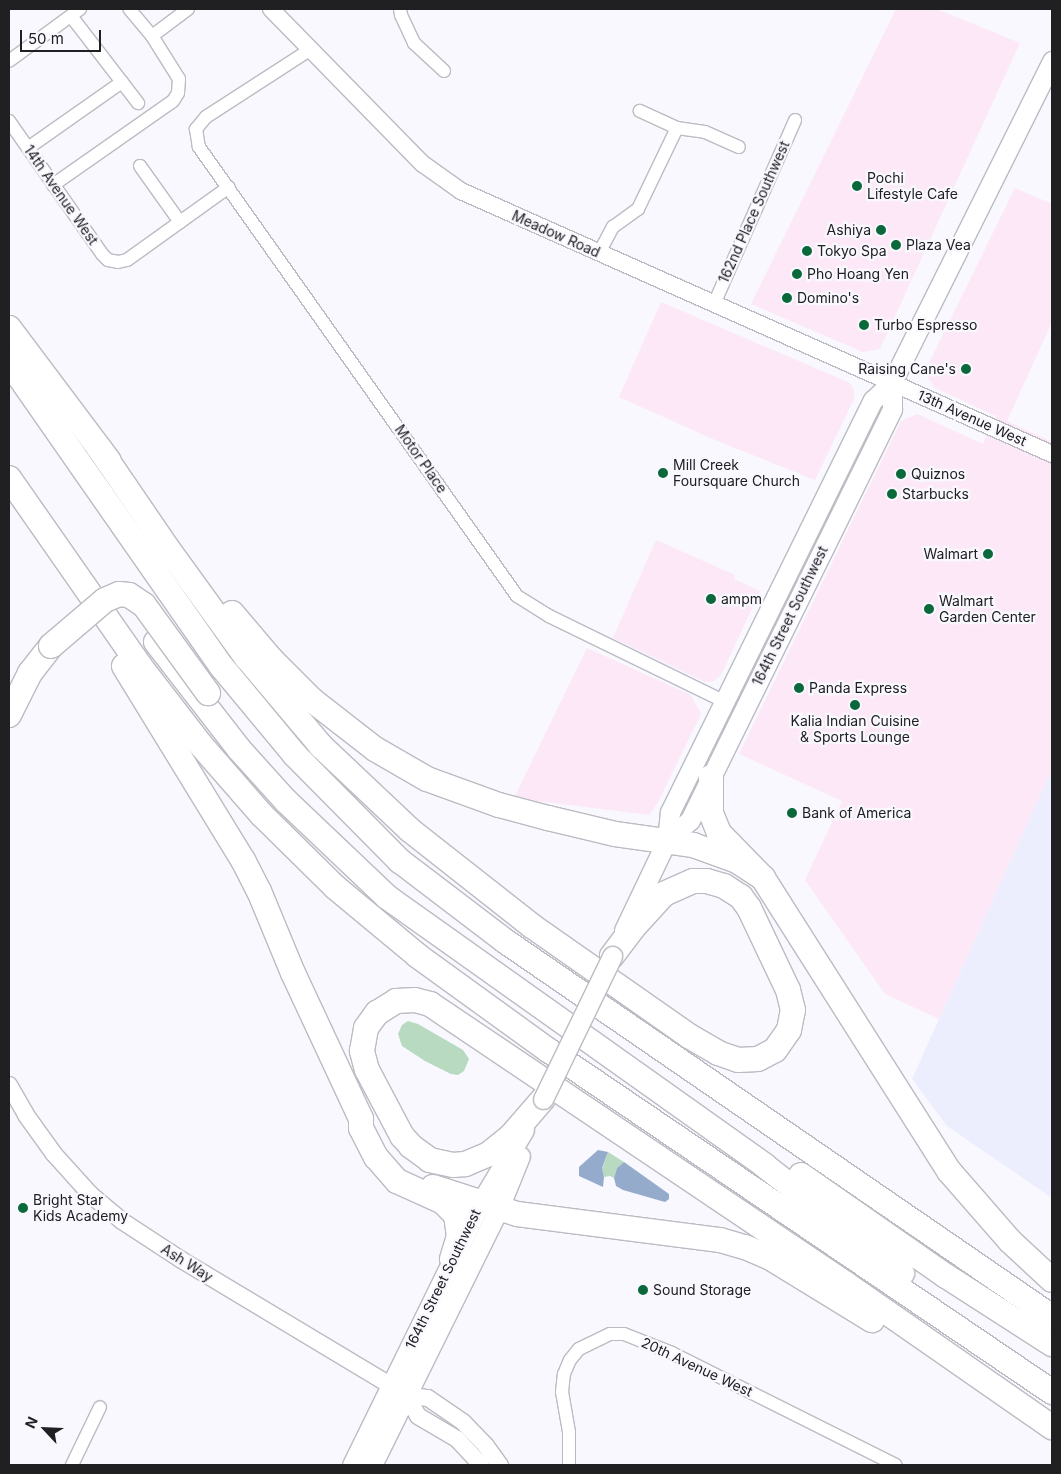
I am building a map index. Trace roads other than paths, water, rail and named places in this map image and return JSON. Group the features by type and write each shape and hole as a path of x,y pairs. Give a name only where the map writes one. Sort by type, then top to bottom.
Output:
{"highway":[{"path":"9,328 99,448 271,659 312,700 375,749 427,779 499,805 615,834 693,845 737,861 763,878"},
{"path":"9,362 222,667 295,755 400,862 505,941 1052,1317"},
{"path":"99,448 168,549 247,658 321,746 410,830 532,926 689,1036 718,1053 738,1060 758,1059 775,1050 789,1030 793,1010 788,990 749,908 740,897 724,886 707,881 693,881 664,894 633,928 612,956"},
{"path":"9,478 140,666 231,782 296,850 376,923 461,988 634,1109 1052,1391"},
{"path":"52,541 127,671 243,860 275,926 293,973 361,1119 361,1128 376,1157 397,1181 443,1202 456,1215 459,1236 452,1259"},
{"path":"9,715 30,673 51,646 105,600 119,594 137,599 144,605 254,753 305,809 377,876 452,934 946,1276 1052,1344"},
{"path":"96,608 105,604 124,606 138,618 239,749 286,801 387,897 765,1166 1052,1391"},
{"path":"711,776 711,813 719,833 763,878 949,1170 1010,1241 1052,1280"},
{"path":"543,1099 511,1136 489,1154 465,1164 441,1163 430,1160 411,1146 402,1136 367,1070 362,1052 366,1028 377,1012 396,1002 415,1000 430,1004 846,1284 1052,1427"},
{"path":"361,1119 375,1126 381,1140 394,1159 416,1178 444,1191 517,1214 552,1220 720,1240 745,1247 776,1261 1052,1432"}],"main road":[{"name":"164th Street Southwest","path":"352,1465 398,1390 543,1099 667,840 670,812 873,400 892,382 1052,61"},
{"name":"164th Street Southwest","path":"667,840 690,820 892,409 892,382"},
{"name":"164th Street Southwest","path":"372,1465 398,1390 452,1259 490,1205"}],"street":[{"path":"54,185 173,101 178,93 180,79 152,36 129,9"},
{"path":"152,36 188,9"},
{"name":"Meadow Road","path":"272,9 422,164 438,176 483,202 892,382"},
{"path":"400,9 414,43 444,71"},
{"path":"9,61 76,12 138,103"},
{"name":"Motor Place","path":"311,49 206,117 196,129 199,146 517,596 549,616 725,702"},
{"path":"28,148 122,82"},
{"path":"640,111 677,128 705,132 739,147"},
{"name":"162nd Place Southwest","path":"714,304 795,120"},
{"name":"14th Avenue West","path":"9,121 108,260 118,262 127,260 180,222"},
{"path":"599,253 613,227 618,222 629,218 638,209 677,128"},
{"path":"140,166 180,222 229,187"},
{"name":"13th Avenue West","path":"892,382 1052,454"},
{"name":"Ash Way","path":"9,1085 26,1115 54,1154 91,1195 122,1221 180,1259 398,1390 428,1398 463,1422 486,1446 500,1465"},
{"name":"20th Avenue West","path":"569,1465 569,1432 562,1392 564,1374 570,1360 578,1349 610,1334 631,1336 672,1353 896,1465"},
{"name":"Ash Way","path":"398,1390 418,1416 457,1439 481,1465"},
{"path":"72,1465 100,1407"}],"water":[{"path":"598,1150 608,1152 602,1168 604,1177 603,1187 579,1176 579,1167"},
{"path":"624,1162 669,1194 669,1199 665,1202 623,1190 616,1186 614,1178 617,1168"}],"place":[{"name":"Pochi Lifestyle Cafe","path":"857,186"},
{"name":"Ashiya","path":"881,230"},
{"name":"Plaza Vea","path":"896,245"},
{"name":"Tokyo Spa","path":"807,251"},
{"name":"Pho Hoang Yen","path":"797,274"},
{"name":"Domino's","path":"787,298"},
{"name":"Turbo Espresso","path":"864,325"},
{"name":"Raising Cane's","path":"966,369"},
{"name":"Mill Creek Foursquare Church","path":"663,473"},
{"name":"Quiznos","path":"901,474"},
{"name":"Starbucks","path":"892,494"},
{"name":"Walmart","path":"988,554"},
{"name":"ampm","path":"711,599"},
{"name":"Walmart Garden Center","path":"929,609"},
{"name":"Panda Express","path":"799,688"},
{"name":"Kalia Indian Cuisine & Sports Lounge","path":"855,705"},
{"name":"Bank of America","path":"792,813"},
{"name":"Bright Star Kids Academy","path":"23,1208"},
{"name":"Sound Storage","path":"643,1290"}]}
